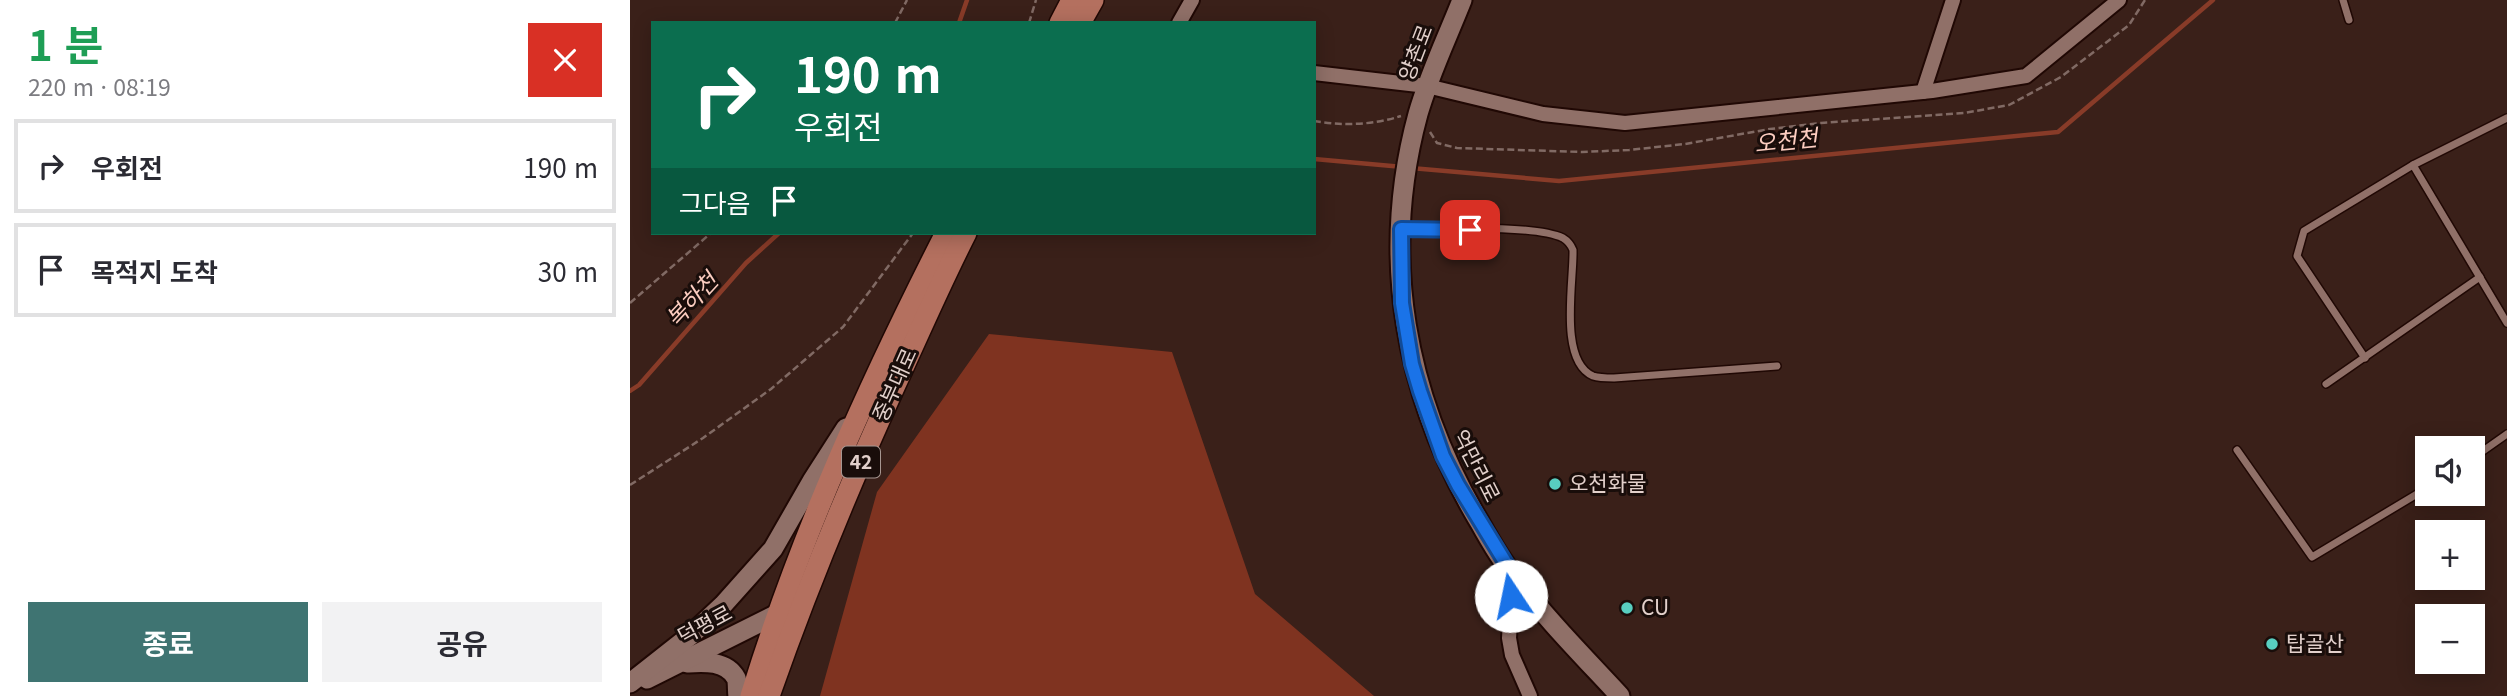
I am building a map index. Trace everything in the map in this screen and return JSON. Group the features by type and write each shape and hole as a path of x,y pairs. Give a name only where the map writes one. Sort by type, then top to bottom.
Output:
{"main road":[{"path":"1061,21 1072,0"},
{"path":"1081,21 1093,0"},
{"name":"중부대로","path":"751,696 776,613 865,398 945,235"},
{"name":"중부대로","path":"769,696 801,604 877,425 965,235"},
{"path":"779,696 809,606 821,557"}],"street":[{"path":"1181,21 1192,0"},
{"name":"양촌로","path":"1401,220 1416,124 1427,86 1462,0"},
{"path":"1923,92 1953,0"},
{"path":"1316,73 1427,86 1543,114 1625,123 1923,92 2026,76 2119,0"},
{"name":"억만리로","path":"1401,220 1402,303 1412,364 1430,423 1453,475 1513,575 1620,696"},
{"path":"630,685 723,605 773,549 865,398"},
{"path":"1513,575 1509,638 1512,654 1530,696"},
{"name":"덕평로","path":"630,685 679,664 776,613 801,604"},
{"path":"679,664 709,661 726,668 736,678 738,696"}],"lane":[{"path":"2343,0 2349,20"},
{"path":"2365,358 2297,256 2304,231 2413,165 2507,118"},
{"path":"2413,165 2507,323"},
{"path":"1401,220 1535,232 1570,243 1573,250 1570,328 1573,347 1577,360 1592,376 1615,378 1777,366"},
{"path":"2326,384 2480,277"},
{"path":"2485,450 2507,435"},
{"path":"2237,450 2312,557 2415,495"}],"path":[{"path":"896,21 907,0"},
{"path":"1030,21 1036,0"},
{"path":"630,303 709,235"},
{"path":"630,485 703,438 771,389 843,327 912,235"}],"shaded area":[{"path":"989,334 1172,352 1255,594 1374,696 820,696 877,492"}],"waterway":[{"name":"복하천","path":"960,21 967,0"},
{"name":"오천천","path":"1411,168 1559,181 2058,132 2213,0"},
{"name":"오천천","path":"1316,159 1403,167"},
{"name":"복하천","path":"630,391 639,385 746,263 777,235"}],"place":[{"name":"오천화물","path":"1555,484"},
{"name":"CU","path":"1627,608"},
{"name":"탑골산","path":"2272,644"}],"route":[{"path":"1470,230 1401,229 1402,303 1412,364 1430,423 1458,485 1513,575 1511,596"}]}
